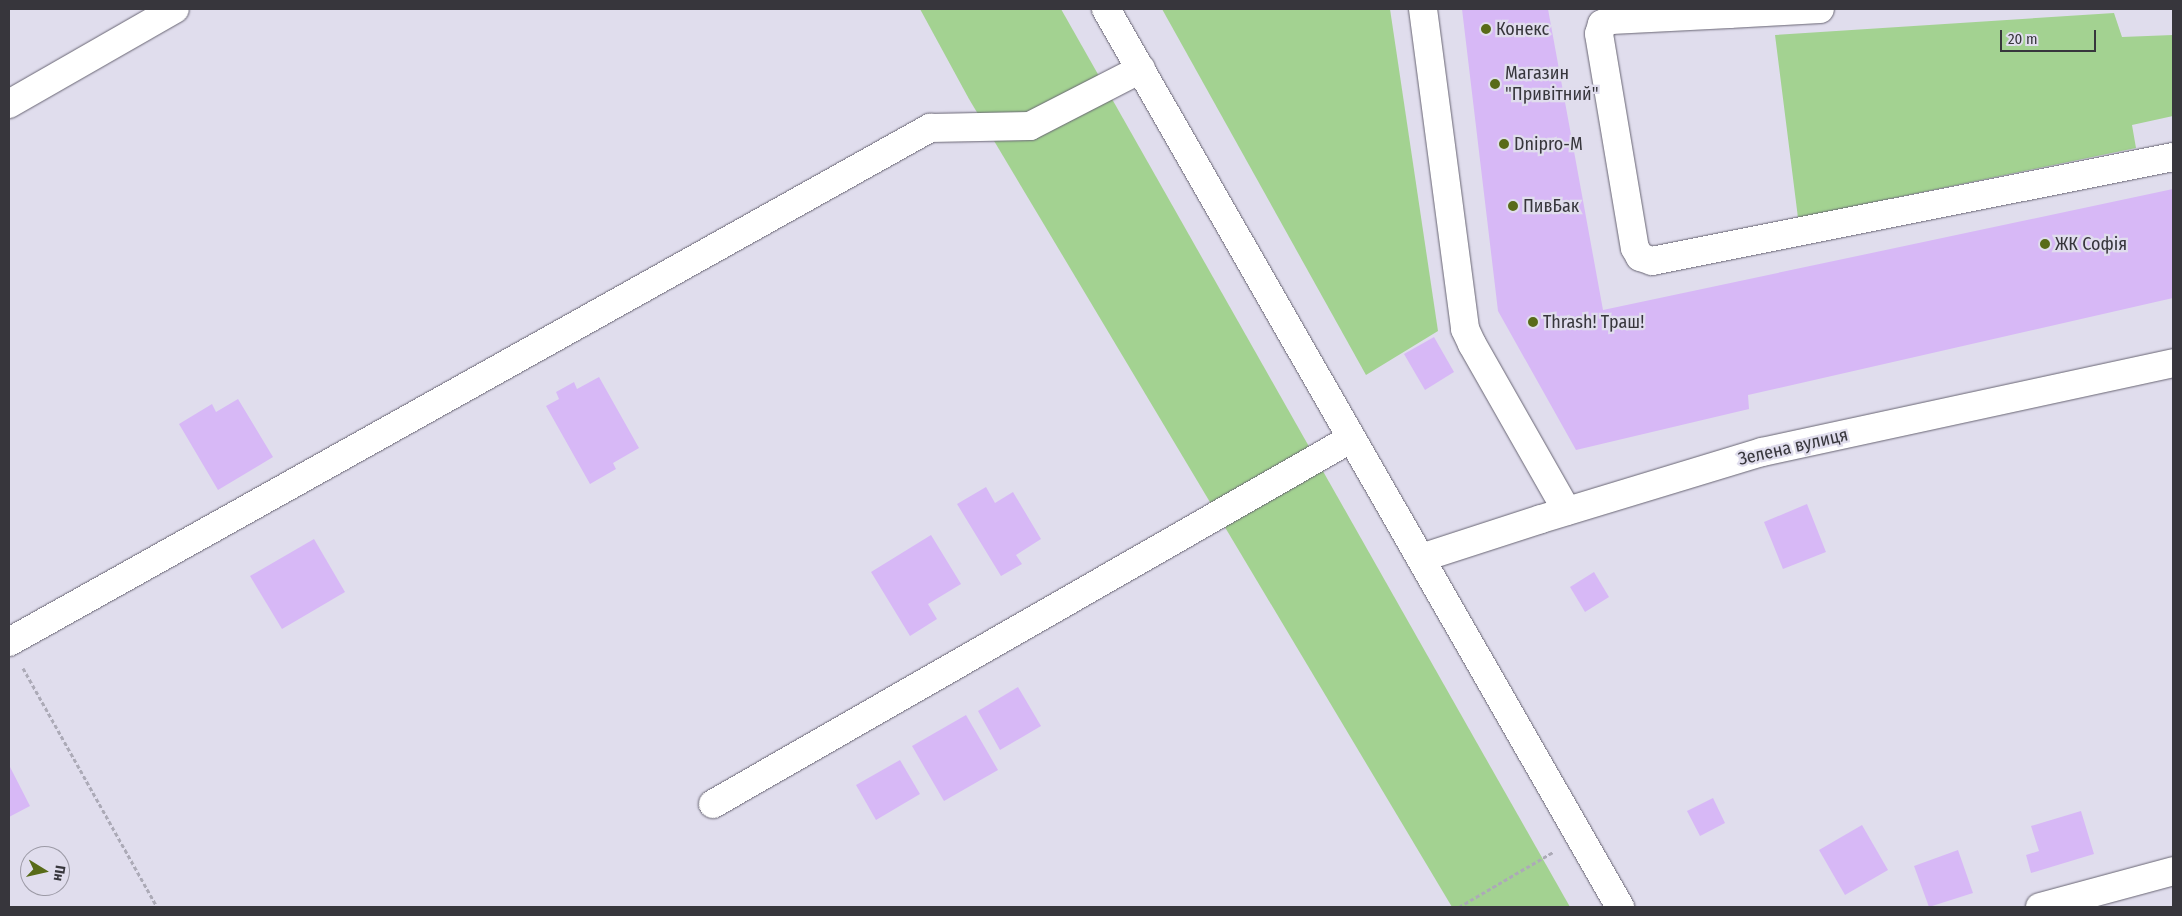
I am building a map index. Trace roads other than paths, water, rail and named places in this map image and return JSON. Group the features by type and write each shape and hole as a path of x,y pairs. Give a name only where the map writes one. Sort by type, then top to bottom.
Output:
{"street":[{"path":"9,104 175,9"},
{"path":"1106,9 1620,907"},
{"path":"1423,9 1465,329 1567,511"},
{"path":"1820,9 1728,11 1611,20 1602,24 1600,34 1635,248 1640,257 1652,261 2173,156"},
{"path":"9,642 930,128 1030,126 1141,69"},
{"name":"Зелена вулиця","path":"1421,558 1567,511 1762,452 2173,363"},
{"path":"713,804 1352,438"},
{"path":"2040,907 2173,871"}],"place":[{"name":"Конекс","path":"1486,29"},
{"name":"Магазин \"Привітний\"","path":"1495,84"},
{"name":"Dnipro-M","path":"1504,144"},
{"name":"ПивБак","path":"1513,206"},
{"name":"ЖК Софія","path":"2045,244"},
{"name":"Thrash! Траш!","path":"1533,322"}]}
